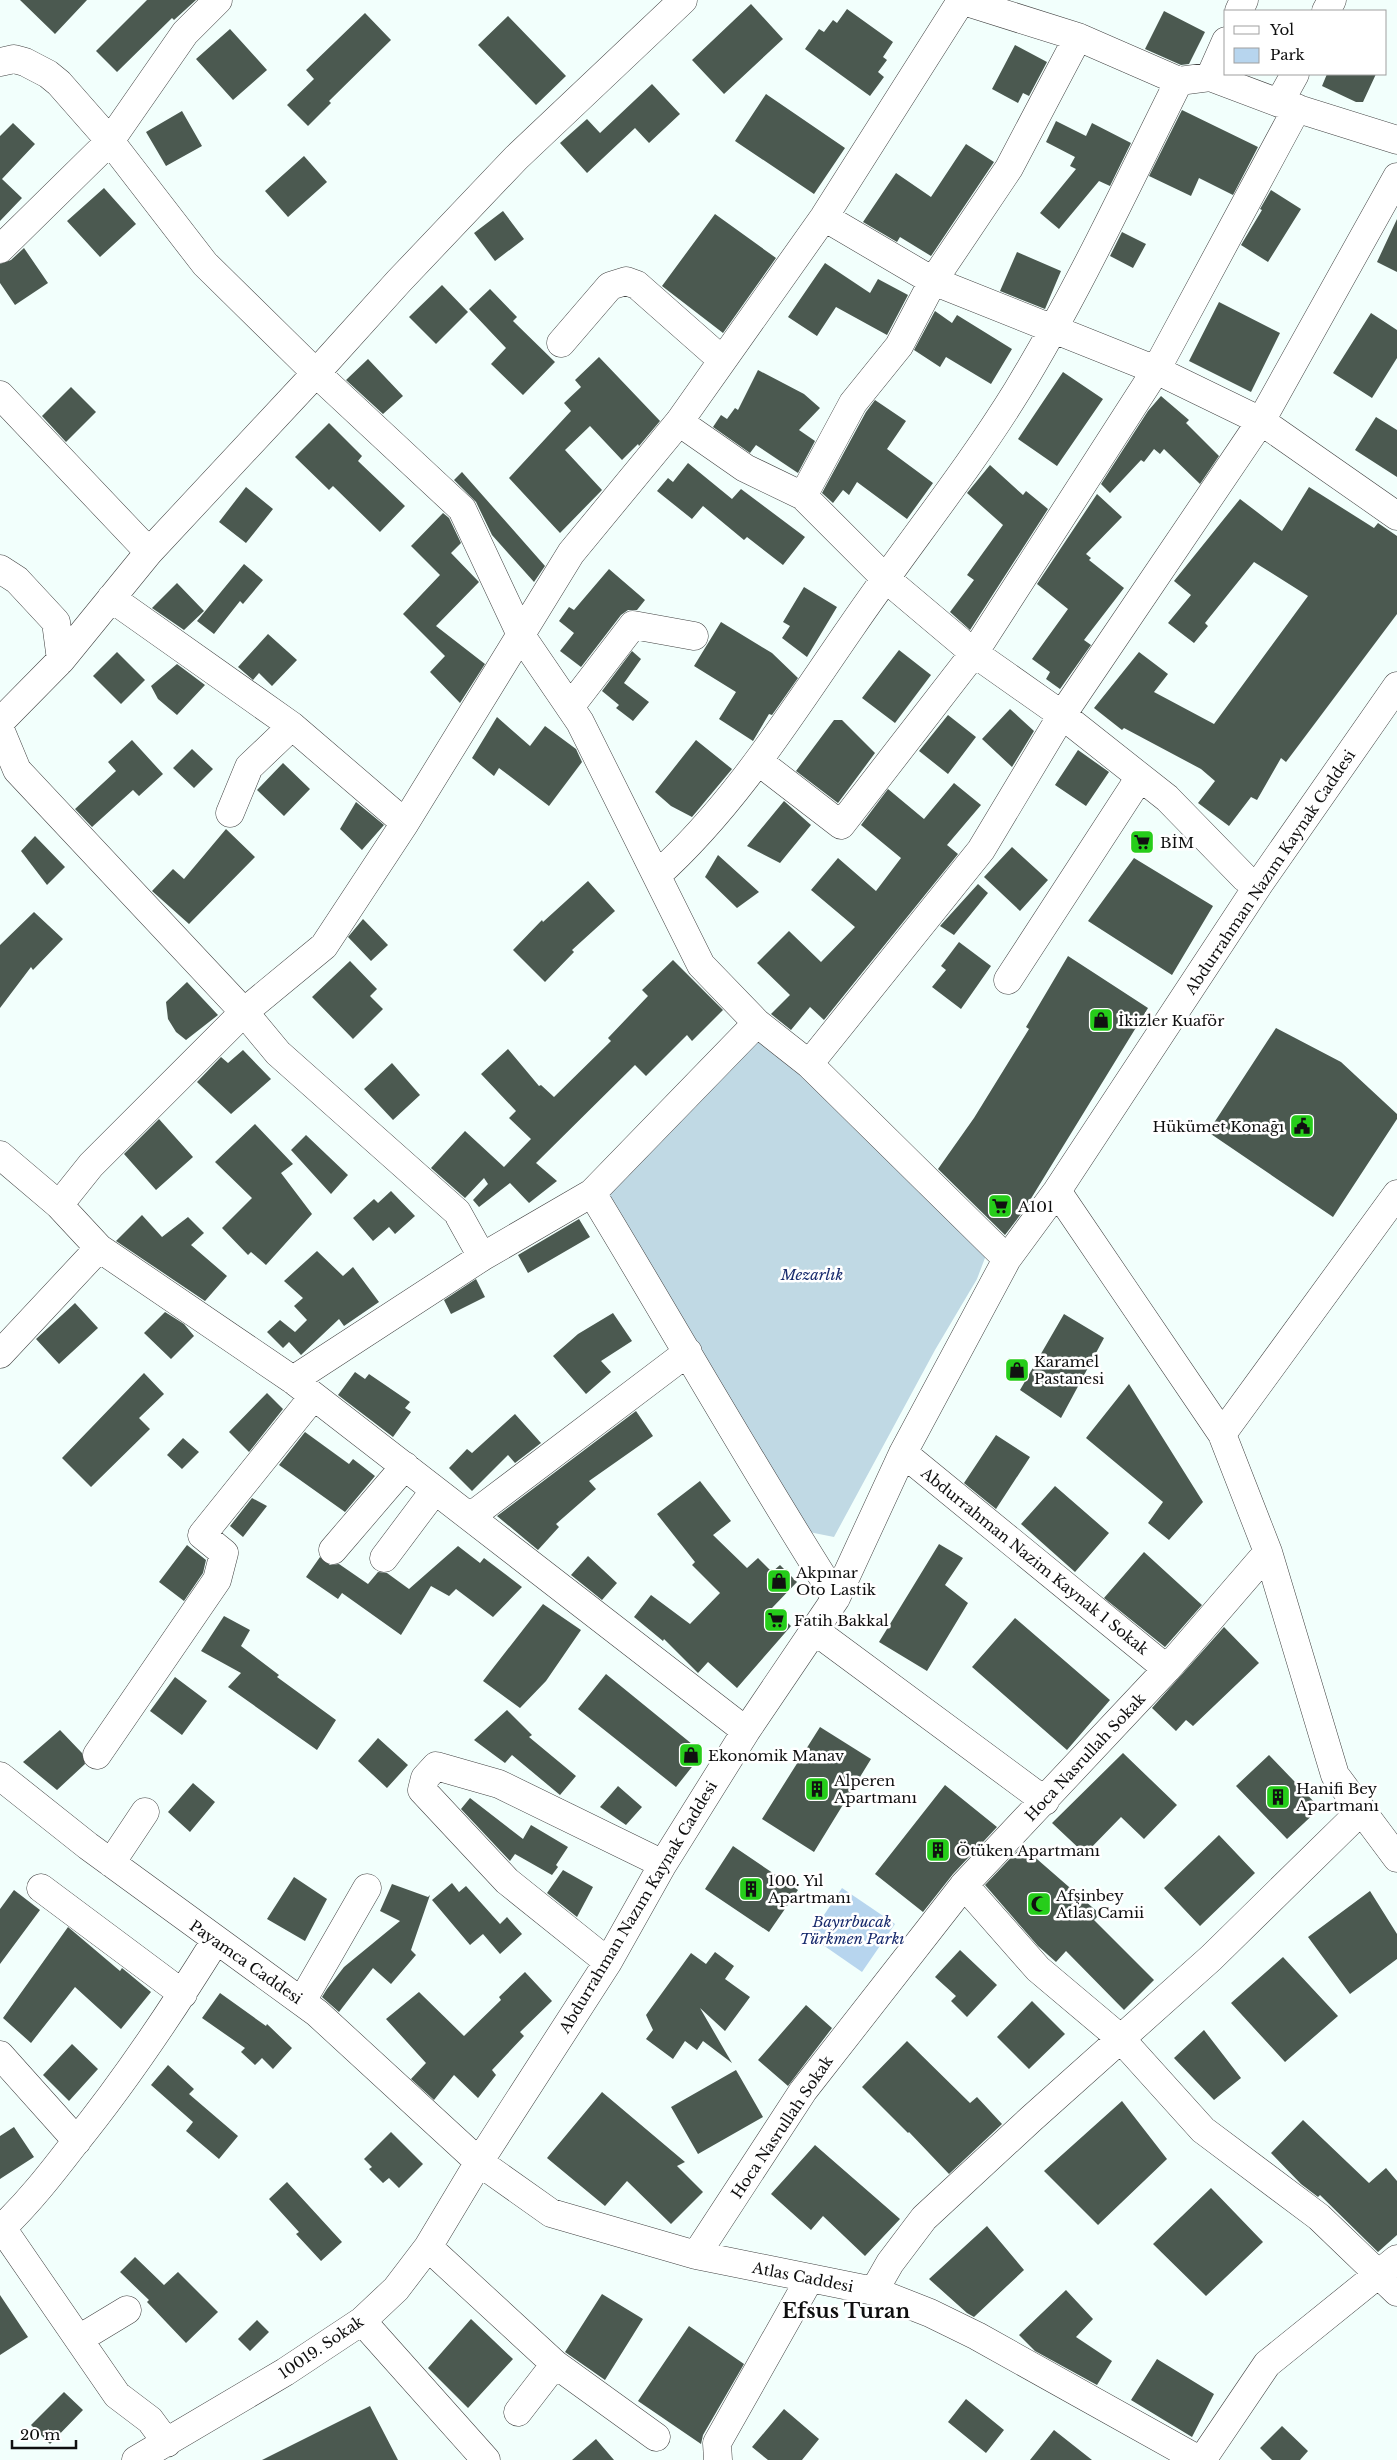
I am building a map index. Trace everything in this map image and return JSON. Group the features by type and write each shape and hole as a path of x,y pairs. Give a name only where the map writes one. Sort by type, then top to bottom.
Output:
{"street":[{"path":"0,249 110,141 185,33 218,0"},
{"path":"0,722 61,660 149,552 399,281 516,158 683,0"},
{"path":"59,1205 91,1165 244,1012 324,946 405,823 522,637 571,553 678,422 824,217 960,0 1078,37 1179,80 1210,77 1288,106 1397,140"},
{"path":"802,496 853,403 899,346 933,280 1009,168 1078,37"},
{"path":"1210,77 1224,46"},
{"path":"0,62 14,59 25,62 48,74 59,83 110,141 205,264 316,373 462,509 522,637 580,722 657,874 700,965 757,1023 809,1064 1007,1259"},
{"path":"758,761 841,825 974,653 1156,370 1288,106 1295,75"},
{"path":"657,874 676,857 758,761 885,578 944,499 1016,393 1054,329 1179,80"},
{"path":"809,1064 981,850 1062,715 1261,421 1397,177"},
{"path":"824,217 933,280 1156,370 1261,421 1397,516"},
{"path":"561,343 610,286 626,281 637,285 722,360"},
{"path":"0,395 149,552"},
{"path":"678,422 745,468 802,496 885,578 974,653 1062,715 1167,798 1245,878 1259,884"},
{"path":"0,569 17,580 56,622 61,660"},
{"path":"111,598 292,726 405,823"},
{"path":"570,706 633,625 694,636"},
{"name":"Abdurrahman Nazım Kaynak Caddesi","path":"479,2162 608,1962 663,1864 746,1731 836,1598 904,1453 1007,1259 1057,1191 1259,884 1397,686"},
{"path":"230,813 249,767 292,726"},
{"path":"0,729 17,770 244,1012 278,1053 457,1212 482,1257"},
{"path":"1008,980 1140,777"},
{"path":"97,1755 217,1580 224,1554 202,1535 303,1388 482,1257 592,1193 757,1023"},
{"path":"0,1155 59,1205 99,1248 303,1388 746,1731"},
{"path":"1057,1191 1222,1434 1268,1552 1335,1775 1397,1858"},
{"path":"592,1193 791,1528 836,1598"},
{"path":"1222,1434 1397,1194"},
{"path":"0,1354 99,1248"},
{"path":"470,1517 688,1352"},
{"name":"Abdurrahman Nazim Kaynak 1 Sokak","path":"904,1453 1167,1669"},
{"path":"333,1550 405,1466"},
{"path":"384,1558 435,1490"},
{"name":"Hoca Nasrullah Sokak","path":"696,2255 802,2091 964,1885 1167,1669 1268,1552"},
{"path":"814,1630 1044,1801"},
{"path":"608,1962 507,1881 422,1790 425,1778 436,1766 500,1784 663,1864"},
{"name":"Payamca Caddesi","path":"0,1776 111,1863 317,2012 479,2162"},
{"path":"874,2291 890,2263 924,2218 1120,2038 1211,1958 1362,1810"},
{"path":"111,1863 145,1812"},
{"path":"964,1885 1038,1969 1120,2038 1203,2130 1388,2266 1397,2292"},
{"path":"41,1888 183,1994"},
{"path":"302,2001 367,1888"},
{"path":"167,2443 150,2420 117,2395 1,2227 27,2203 77,2141 153,2040 216,1940"},
{"path":"0,2055 77,2141"},
{"name":"Atlas Caddesi","path":"479,2162 551,2213 696,2255 874,2291 930,2312 977,2336 1200,2460"},
{"name":"10019. Sokak","path":"136,2460 285,2372 362,2321 396,2289 428,2247 479,2162"},
{"path":"428,2247 555,2364 656,2437"},
{"path":"1200,2460 1267,2364 1388,2266"},
{"path":"718,2460 717,2443 810,2278"},
{"path":"79,2339 127,2310"},
{"path":"362,2321 478,2457"},
{"path":"518,2412 555,2364"}],"green space":[{"name":"Mezarlık","path":"757,1023 988,1250 977,1279 935,1350 834,1537 809,1532 592,1193"},
{"name":"Bayırbucak Türkmen Parkı","path":"842,1888 895,1924 862,1972 810,1936"}],"building":[{"path":"20,0 87,0 55,34"},
{"path":"147,0 196,0 174,20 172,18 117,72 96,51"},
{"path":"751,4 783,39 724,94 692,60"},
{"path":"847,9 893,42 883,57 887,60 878,72 884,77 870,96 805,49 819,29 824,32 833,20 837,23"},
{"path":"1164,11 1205,32 1189,64 1181,65 1145,49"},
{"path":"365,13 391,40 329,101 331,103 308,126 287,105 314,79 306,70"},
{"path":"508,16 566,76 536,105 478,45"},
{"path":"230,29 267,70 233,100 196,59"},
{"path":"1015,45 1047,62 1029,96 1023,93 1018,103 992,89"},
{"path":"1327,75 1376,75 1363,102 1356,102 1322,86"},
{"path":"652,84 680,114 649,143 635,128 587,173 560,143 587,119 600,133"},
{"path":"766,94 845,148 814,194 735,141"},
{"path":"1182,110 1258,147 1233,195 1199,178 1191,196 1149,176"},
{"path":"182,111 202,146 166,166 146,132"},
{"path":"1056,121 1086,136 1092,123 1131,143 1110,186 1099,181 1059,229 1040,213 1076,169 1070,166 1075,157 1046,142"},
{"path":"13,123 35,144 2,179 22,198 0,221 0,136"},
{"path":"966,144 994,162 931,256 900,237 897,242 863,222 896,173 931,197"},
{"path":"304,156 327,182 288,217 265,191"},
{"path":"104,188 136,224 100,257 67,221"},
{"path":"1271,190 1301,209 1268,262 1241,245 1262,210 1260,209"},
{"path":"503,211 524,239 495,261 474,233"},
{"path":"715,214 776,258 723,333 662,286"},
{"path":"1397,219 1397,272 1377,262"},
{"path":"1122,232 1146,244 1133,268 1110,256"},
{"path":"24,248 48,283 15,305 0,283 0,264 11,260"},
{"path":"1017,252 1061,271 1045,309 1000,291"},
{"path":"825,263 870,293 878,279 908,295 887,335 836,307 817,336 788,317"},
{"path":"442,285 468,312 436,344 409,317"},
{"path":"490,289 517,317 513,321 555,362 523,395 491,364 506,348 469,309"},
{"path":"1219,302 1280,333 1251,392 1189,361"},
{"path":"935,311 952,323 957,315 1012,349 991,384 946,357 940,367 914,350"},
{"path":"1371,313 1397,330 1397,358 1372,398 1333,373"},
{"path":"599,357 660,421 639,446 638,444 622,460 590,426 565,450 602,490 560,533 509,478 571,411 564,403 581,387 575,380"},
{"path":"368,359 403,396 383,414 346,380"},
{"path":"758,370 804,394 820,408 799,430 815,441 798,473 756,445 750,453 713,427 721,415 727,419 735,408 738,410"},
{"path":"1063,372 1103,399 1057,466 1018,439"},
{"path":"71,387 96,412 66,442 42,416"},
{"path":"1161,396 1189,420 1186,423 1219,456 1200,484 1164,449 1160,454 1154,449 1144,462 1141,460 1110,493 1101,484 1148,411"},
{"path":"875,400 906,421 887,449 933,483 907,519 857,482 849,495 843,490 833,503 822,493 866,412"},
{"path":"1376,417 1397,430 1397,477 1355,450"},
{"path":"329,423 362,456 358,461 405,506 380,532 333,486 329,490 295,457"},
{"path":"688,463 732,499 741,489 805,537 783,565 747,537 744,540 703,506 692,519 657,491 668,478 673,482"},
{"path":"990,465 1023,495 1026,491 1048,509 970,630 950,612 974,580 967,575 1003,525 967,493"},
{"path":"462,472 545,566 534,582 492,535 476,502 454,480"},
{"path":"246,487 273,509 246,543 219,522"},
{"path":"1309,487 1374,528 1378,523 1397,536 1397,614 1286,762 1281,758 1257,800 1251,797 1229,826 1198,803 1215,781 1201,769 1124,728 1122,730 1094,708 1139,652 1168,674 1154,692 1214,724 1308,596 1254,562 1205,623 1208,626 1194,643 1168,623 1191,595 1174,581 1240,499 1282,531"},
{"path":"1097,494 1122,517 1086,554 1091,558 1089,560 1124,588 1084,640 1091,645 1060,689 1046,679 1050,672 1032,659 1068,609 1037,584"},
{"path":"443,513 449,518 461,543 451,553 479,582 436,626 485,664 460,703 430,672 445,656 403,614 440,575 411,546"},
{"path":"244,564 263,580 243,604 240,601 214,634 197,621"},
{"path":"609,569 645,600 637,610 628,610 621,615 581,667 560,651 574,633 559,621 569,607 574,610"},
{"path":"177,583 204,611 184,630 152,608"},
{"path":"804,587 837,607 807,657 782,638 790,626 783,622"},
{"path":"721,622 772,653 798,678 772,715 769,714 753,741 719,719 736,692 694,666"},
{"path":"268,634 297,660 272,686 259,673 253,680 238,667"},
{"path":"899,650 931,675 895,723 862,698"},
{"path":"632,651 641,659 624,683 649,702 633,721 616,708 619,705 602,691"},
{"path":"117,652 145,680 121,704 93,676"},
{"path":"177,664 205,685 177,715 158,699 151,686"},
{"path":"1010,709 1034,731 1012,767 982,739"},
{"path":"948,715 976,737 948,774 919,751"},
{"path":"497,717 530,746 545,726 576,749 582,762 549,806 499,768 494,776 472,758"},
{"path":"834,720 842,720 875,753 838,803 796,771"},
{"path":"132,740 163,774 139,796 133,790 92,827 75,809 116,771 108,762"},
{"path":"696,740 732,769 692,817 671,806 655,792"},
{"path":"192,749 213,769 194,788 173,768"},
{"path":"1078,750 1109,772 1086,806 1055,785"},
{"path":"283,763 310,789 284,816 257,790"},
{"path":"954,783 981,805 947,845 958,854 824,1020 810,1007 791,1030 771,1014 790,995 757,963 789,931 821,962 855,927 811,890 838,858 876,891 901,858 861,825 888,789 924,819"},
{"path":"784,801 811,825 780,863 747,846"},
{"path":"356,802 384,825 362,850 340,829"},
{"path":"226,829 255,857 189,924 152,891 173,869 184,879"},
{"path":"35,836 65,867 47,885 21,851"},
{"path":"1012,847 1048,880 1020,911 984,877"},
{"path":"718,855 759,892 737,908 705,877"},
{"path":"1134,858 1213,906 1172,975 1088,921"},
{"path":"588,881 615,911 572,950 574,952 545,982 513,950 542,920 543,922"},
{"path":"978,884 988,893 954,935 940,926"},
{"path":"34,912 63,939 33,970 31,967 0,1008 0,945"},
{"path":"363,919 388,945 371,961 348,937"},
{"path":"959,942 991,966 961,1009 932,987 946,970 941,966"},
{"path":"1068,956 1148,1008 1024,1210 1005,1235 938,1169 974,1118 1029,1029 1026,1027"},
{"path":"673,960 723,1010 692,1041 687,1035 646,1076 635,1065 536,1163 557,1181 529,1203 510,1183 479,1207 473,1200 488,1184 484,1178 465,1198 431,1168 465,1131 504,1167 531,1139 509,1118 516,1111 481,1074 508,1049 539,1086 541,1085 554,1097 611,1041 608,1038 648,996 642,990"},
{"path":"350,961 377,989 370,996 383,1009 353,1039 312,997"},
{"path":"187,982 218,1015 186,1040 176,1032 168,1019 166,1002"},
{"name":"Hükümet Konağı","path":"1276,1028 1341,1062 1397,1114 1397,1119 1333,1217 1208,1132"},
{"path":"243,1050 271,1079 231,1114 197,1082 221,1057 228,1063"},
{"path":"392,1063 420,1095 393,1120 364,1089"},
{"path":"159,1119 193,1157 156,1190 124,1154"},
{"path":"255,1124 293,1164 281,1173 312,1214 266,1265 251,1252 248,1255 222,1228 252,1198 215,1162"},
{"path":"306,1135 348,1175 331,1194 291,1150"},
{"path":"391,1191 415,1216 395,1234 389,1227 373,1241 353,1218 374,1199 378,1203"},
{"path":"142,1215 162,1237 188,1217 204,1233 191,1245 227,1276 205,1301 116,1241"},
{"path":"579,1219 590,1237 528,1273 518,1255"},
{"path":"317,1251 343,1276 353,1267 379,1302 344,1326 339,1319 301,1355 289,1342 283,1348 267,1332 280,1320 295,1332 307,1320 294,1306 303,1298 284,1281"},
{"path":"476,1279 485,1297 451,1314 444,1300"},
{"path":"75,1303 98,1328 59,1364 36,1339"},
{"path":"165,1312 184,1324 194,1336 171,1359 144,1333"},
{"path":"613,1313 632,1341 601,1361 611,1372 586,1394 553,1356 578,1334"},
{"path":"1064,1314 1104,1338 1061,1418 1020,1390"},
{"path":"355,1372 365,1379 369,1374 410,1402 405,1408 411,1412 393,1437 338,1395"},
{"path":"144,1373 164,1394 139,1418 150,1429 91,1487 62,1458"},
{"path":"1129,1384 1203,1502 1169,1540 1148,1523 1163,1502 1086,1438"},
{"path":"267,1393 283,1409 249,1452 229,1432"},
{"path":"636,1411 653,1436 589,1481 596,1489 556,1524 559,1527 538,1550 497,1516"},
{"path":"515,1414 541,1443 515,1463 508,1455 472,1491 449,1468 467,1449 472,1453"},
{"path":"305,1432 349,1464 353,1459 375,1476 345,1512 279,1465"},
{"path":"996,1435 1030,1457 996,1509 964,1483"},
{"path":"183,1438 199,1452 182,1469 167,1455"},
{"path":"700,1481 731,1521 713,1535 747,1568 758,1558 772,1572 780,1565 797,1582 772,1608 791,1626 737,1688 708,1662 698,1673 664,1639 663,1641 634,1617 651,1595 690,1624 720,1593 692,1565 695,1562 657,1514"},
{"path":"1055,1486 1109,1533 1075,1572 1021,1524"},
{"path":"252,1498 267,1506 243,1537 230,1526"},
{"path":"939,1544 963,1558 945,1585 968,1603 927,1671 879,1642"},
{"path":"187,1545 206,1560 203,1573 184,1601 159,1582"},
{"path":"458,1546 480,1563 484,1558 522,1587 493,1617 456,1589 449,1596 431,1586 401,1635 342,1593 338,1599 306,1577 320,1557 330,1565 339,1564 368,1584 378,1572 387,1573 409,1589"},
{"path":"1144,1552 1202,1605 1165,1647 1104,1598"},
{"path":"588,1556 617,1583 602,1600 571,1575"},
{"path":"543,1604 581,1630 546,1681 520,1708 483,1681"},
{"path":"224,1616 250,1630 241,1646 279,1675 277,1677 336,1720 317,1750 228,1687 241,1673 201,1651"},
{"path":"1015,1618 1110,1700 1067,1750 972,1667"},
{"path":"1224,1627 1259,1663 1193,1726 1186,1720 1176,1731 1152,1708"},
{"path":"606,1674 703,1753 676,1787 578,1709"},
{"path":"175,1677 207,1701 182,1735 150,1711"},
{"path":"507,1710 532,1735 529,1737 576,1776 560,1795 512,1755 505,1763 474,1740"},
{"name":"Alperen Apartmanı","path":"820,1727 871,1759 814,1852 762,1819"},
{"path":"60,1730 82,1753 85,1764 57,1790 23,1762"},
{"path":"378,1738 408,1765 387,1788 358,1761"},
{"path":"1123,1753 1177,1805 1144,1839 1121,1817 1085,1854 1052,1823"},
{"name":"Hanifi Bey Apartmanı","path":"1269,1755 1320,1808 1287,1839 1236,1786"},
{"path":"193,1783 215,1802 190,1832 168,1812"},
{"name":"Ötüken Apartmanı","path":"945,1785 997,1827 953,1874 923,1912 875,1874"},
{"path":"618,1786 642,1807 626,1825 600,1807"},
{"path":"470,1798 523,1839 531,1825 568,1847 552,1875 515,1854 510,1861 461,1809"},
{"path":"1219,1835 1255,1873 1200,1926 1164,1888"},
{"name":"100. Yıl Apartmanı","path":"733,1846 798,1890 769,1932 705,1889"},
{"name":"Afşinbey Atlas Camii","path":"1022,1846 1100,1914 1094,1920 1154,1980 1124,2010 1066,1951 1056,1962 1038,1946 985,1885"},
{"path":"563,1870 593,1887 577,1917 547,1893"},
{"path":"294,1877 327,1899 305,1941 267,1919"},
{"path":"452,1883 459,1892 466,1886 500,1924 507,1917 522,1934 500,1954 483,1934 470,1945 432,1900"},
{"path":"392,1884 428,1897 430,1895 411,1950 416,1955 391,1984 373,1968 339,2012 322,1997 327,1989 344,1967 400,1921 380,1911"},
{"path":"14,1890 40,1910 0,1964 0,1909"},
{"path":"1370,1891 1397,1934 1397,1959 1350,1994 1308,1937"},
{"path":"68,1927 120,1971 122,1968 151,1992 121,2029 75,1987 31,2043 3,2018"},
{"path":"960,1950 997,1985 967,2017 951,2001 956,1996 935,1977"},
{"path":"715,1952 734,1966 725,1979 750,1997 725,2031 700,2008 732,2063 703,2041 697,2050 685,2041 673,2059 646,2039 653,2030 646,2015 691,1953 706,1964"},
{"path":"1283,1957 1338,2016 1285,2062 1231,2003"},
{"path":"525,1972 552,2001 520,2032 524,2036 492,2070 496,2075 478,2098 454,2075 434,2100 411,2079 426,2063 386,2019 419,1992 464,2036 501,2000 499,1997"},
{"path":"220,1993 266,2026 267,2024 292,2048 273,2069 262,2058 255,2065 241,2052 245,2048 202,2018"},
{"path":"1032,2001 1065,2034 1029,2069 997,2037"},
{"path":"806,2005 832,2028 788,2086 758,2060"},
{"path":"1204,2030 1241,2078 1214,2100 1174,2058"},
{"path":"907,2041 970,2103 977,2097 1002,2124 949,2174 862,2087"},
{"path":"72,2044 98,2069 69,2101 43,2075"},
{"path":"168,2065 194,2089 189,2094 238,2136 219,2159 186,2131 193,2122 151,2085"},
{"path":"736,2070 763,2117 698,2154 671,2107"},
{"path":"602,2092 685,2162 677,2166 703,2192 671,2224 627,2181 605,2206 547,2158"},
{"path":"1122,2101 1167,2159 1098,2225 1044,2171"},
{"path":"1303,2120 1369,2183 1386,2168 1397,2181 1397,2235 1378,2252 1320,2195 1318,2197 1301,2184 1271,2153"},
{"path":"14,2127 34,2157 0,2179 0,2136"},
{"path":"391,2132 423,2164 399,2188 389,2178 383,2183 369,2169 372,2167 364,2159"},
{"path":"815,2145 900,2219 865,2256 823,2216 811,2230 771,2194"},
{"path":"287,2182 342,2242 321,2261 296,2234 299,2232 269,2199"},
{"path":"1211,2188 1263,2242 1206,2296 1153,2244"},
{"path":"987,2226 1024,2270 974,2317 929,2279"},
{"path":"135,2257 164,2285 178,2272 218,2312 186,2343 147,2302 149,2300 120,2272"},
{"path":"1066,2290 1093,2319 1076,2337 1112,2361 1097,2385 1035,2351 1019,2335"},
{"path":"602,2294 643,2319 605,2380 565,2352"},
{"path":"0,2295 28,2337 0,2355"},
{"path":"471,2319 513,2359 468,2408 428,2368"},
{"path":"257,2320 269,2332 250,2351 238,2339"},
{"path":"689,2326 744,2364 703,2435 701,2444 638,2401"},
{"path":"1157,2359 1214,2394 1192,2437 1131,2400"},
{"path":"64,2392 83,2410 50,2444 31,2425"},
{"path":"966,2399 1004,2430 986,2453 948,2422"},
{"path":"370,2406 398,2460 262,2460"},
{"path":"784,2409 819,2439 802,2460 768,2460 752,2447"},
{"path":"1282,2426 1308,2451 1300,2460 1272,2460 1260,2448"},
{"path":"1054,2430 1092,2460 1030,2460"},
{"path":"596,2439 614,2460 572,2460"}],"place":[{"name":"BİM","path":"1142,842"},
{"name":"İkizler Kuaför","path":"1101,1020"},
{"name":"Hükümet Konağı","path":"1302,1126"},
{"name":"A101","path":"1000,1206"},
{"name":"Karamel Pastanesi","path":"1017,1370"},
{"name":"Akpınar Oto Lastik","path":"779,1581"},
{"name":"Fatih Bakkal","path":"776,1620"},
{"name":"Ekonomik Manav","path":"691,1755"},
{"name":"Alperen Apartmanı","path":"817,1789"},
{"name":"Hanifi Bey Apartmanı","path":"1278,1797"},
{"name":"Ötüken Apartmanı","path":"938,1850"},
{"name":"100. Yıl Apartmanı","path":"751,1889"},
{"name":"Afşinbey Atlas Camii","path":"1039,1904"}],"district":[{"name":"Efsus Turan","path":"846,2311"}]}
